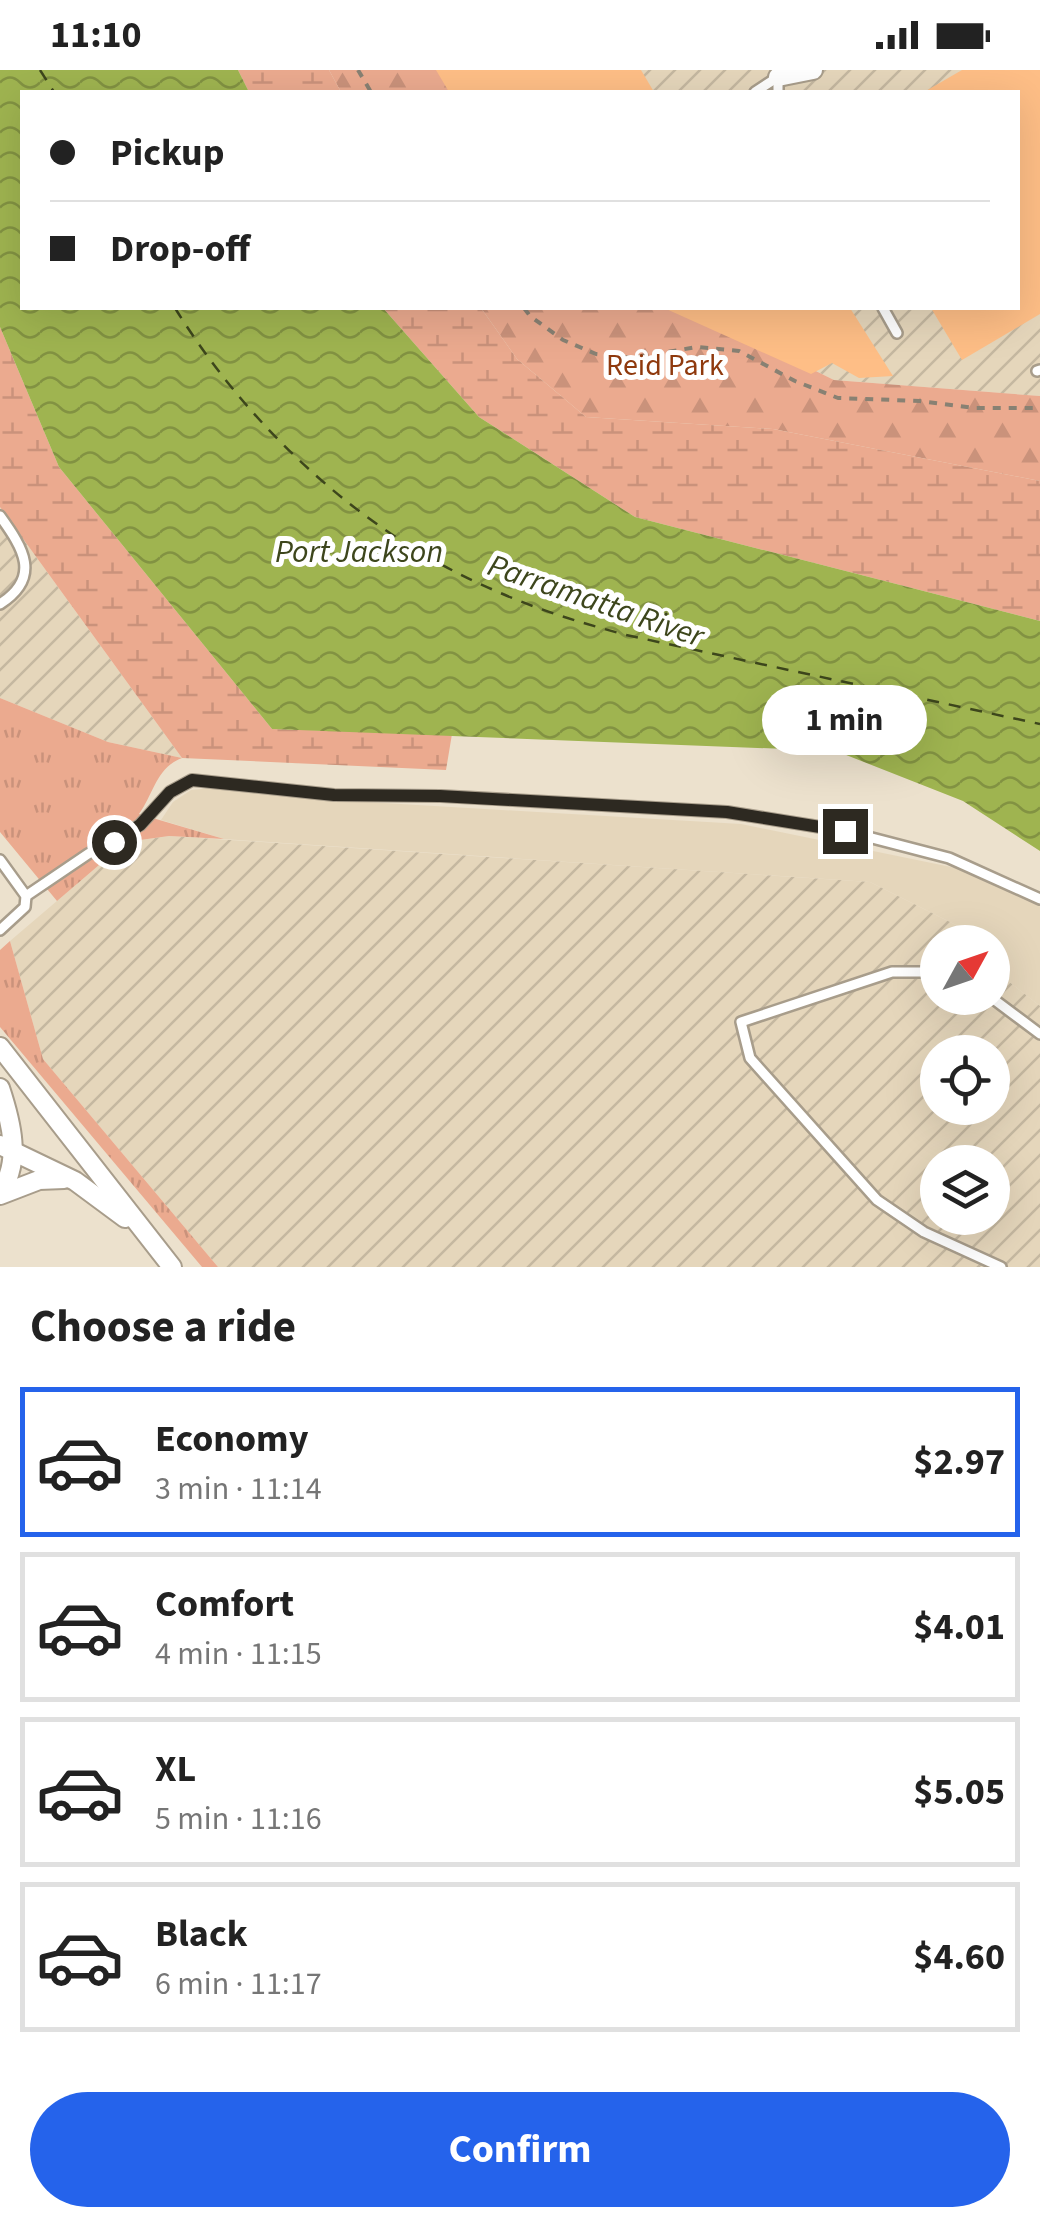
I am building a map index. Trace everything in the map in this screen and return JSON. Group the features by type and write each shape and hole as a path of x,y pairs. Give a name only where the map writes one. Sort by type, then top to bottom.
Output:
{"street":[{"path":"778,85 813,70"},
{"path":"0,1046 172,1267"},
{"path":"0,1088 9,1118 6,1148 11,1172 0,1194"},
{"path":"6,1148 74,1181 144,1234"},
{"path":"0,1194 38,1180 74,1181"}],"lane":[{"path":"884,310 897,333"},
{"path":"0,516 26,553 17,592 0,604"},
{"path":"26,896 72,863 140,825 170,792 192,780 334,795 440,796 727,812 845,831 950,858 1040,899"},
{"path":"0,860 26,896 25,907 0,930"},
{"path":"920,972 892,972 740,1022 750,1058 877,1200 924,1232 1001,1267"},
{"path":"1010,1012 1040,1034"}],"path":[{"path":"526,310 563,340 596,354 632,358 697,346 739,352 794,381 838,398 920,401 974,408 1040,408"}],"shaded area":[{"path":"442,70 1040,70 1040,396 834,380 681,310 1020,310 1020,90 457,90"},
{"path":"0,507 182,758 108,742 0,698"},
{"path":"213,788 333,800 741,824 956,868 1040,905 1040,1006 1010,983 1010,925 956,925 870,882 224,839 161,820 173,802 191,790"},
{"path":"169,836 870,882 956,925 920,925 920,1015 1010,1015 1010,983 1040,1006 1040,1267 218,1267 43,1059 10,941 126,842"}],"green space":[{"path":"238,70 329,70 340,90 248,90"},
{"path":"329,70 442,70 457,90 340,90"},
{"path":"385,310 482,310 517,359 586,417 773,429 1040,481 1040,621 635,517 479,417"},
{"name":"Reid Park","path":"482,310 681,310 834,380 1040,396 1040,481 773,429 586,417 517,359"},
{"path":"0,327 59,467 272,729 452,734 446,770 182,758 0,507"},
{"path":"0,698 108,742 182,758 166,768 139,814 224,839 169,836 126,842 57,901 0,832"},
{"path":"10,941 43,1059 218,1267 202,1267 0,1027 0,950"}],"water":[{"name":"Port Jackson","path":"0,70 238,70 248,90 20,90 20,310 385,310 479,417 635,517 1040,621 1040,851 963,801 836,751 272,729 59,467 0,327"}],"building":[{"path":"436,70 641,70 653,90 448,90"},
{"path":"962,70 1040,70 1040,314 962,360 932,310 1020,310 1020,90 927,90"},
{"path":"668,310 851,310 893,376 859,378 832,363 811,374"}],"ferry route":[{"path":"40,70 53,90"},
{"path":"176,310 238,395 314,474 356,509 447,568 528,604 626,635 1040,724"}],"route":[{"path":"114,842 140,825 170,792 192,780 334,795 440,796 727,812 845,831"}],"water label":[{"name":"Parramatta River","path":"596,600"}]}
